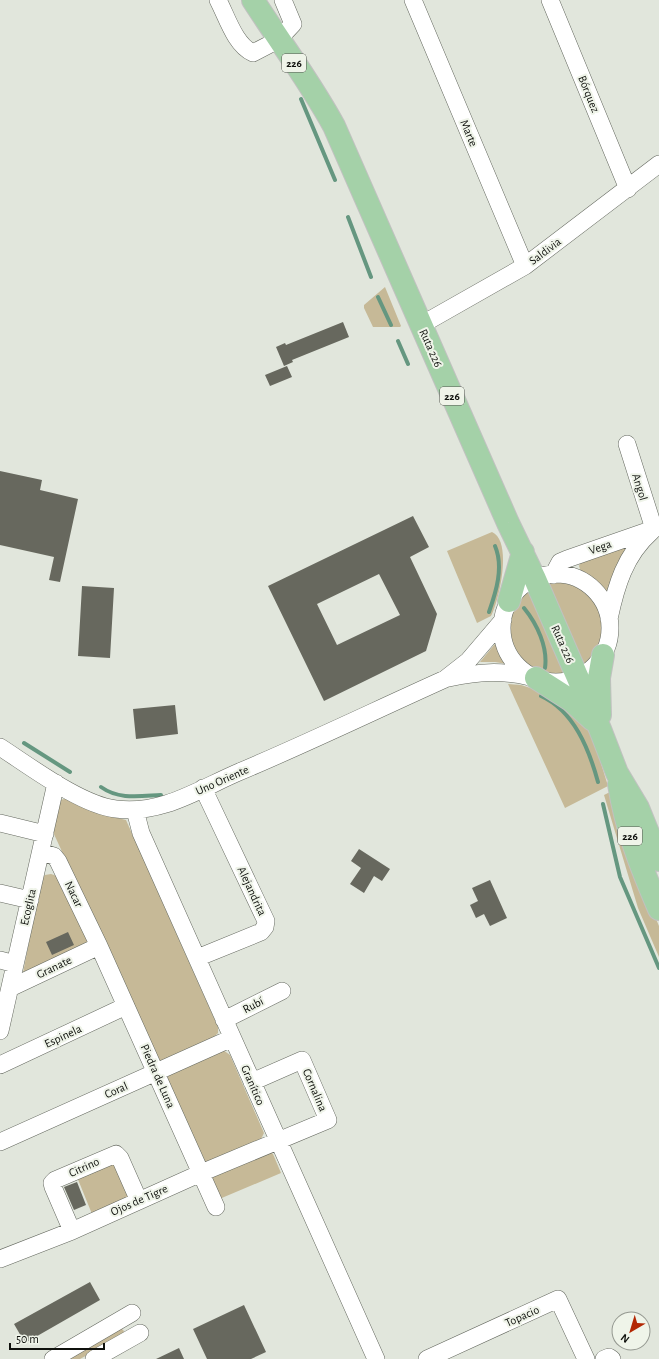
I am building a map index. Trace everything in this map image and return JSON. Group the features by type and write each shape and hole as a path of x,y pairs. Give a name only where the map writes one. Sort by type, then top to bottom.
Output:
{"main road":[{"name":"Ruta 226","path":"253,0 278,40 307,81 334,126 508,523 523,552 545,576 578,677 617,773 638,808 659,860"},
{"path":"506,610 523,552"},
{"path":"600,729 599,678 602,655"},
{"path":"536,678 572,701 600,729"},
{"name":"Ruta 226","path":"617,773 624,814 634,851 659,909"}],"street":[{"path":"218,0 240,42 246,50 253,53 278,40 293,24 283,0"},
{"name":"Marte","path":"413,0 525,266"},
{"name":"Bórquez","path":"550,0 628,189"},
{"name":"Saldivia","path":"421,325 525,266 659,164"},
{"name":"Angol","path":"627,444 656,528"},
{"name":"Vega","path":"506,610 516,592 545,576 560,562 656,528"},
{"name":"Vega","path":"602,655 607,644 609,619 618,584 628,559 636,547 656,528"},
{"path":"545,576 568,576 583,582 595,592 604,604 609,619"},
{"path":"506,610 502,632 509,655 525,673 536,678"},
{"name":"Uno Oriente","path":"0,747 56,783 91,802 107,808 135,810 167,804 286,753 445,678 468,661 506,610"},
{"path":"578,677 592,668 602,655"},
{"name":"Uno Oriente","path":"445,678 486,672 513,673 557,682 578,677"},
{"name":"Ecoglita","path":"0,1029 10,988 8,962 30,900 56,783"},
{"name":"Alejandrita","path":"197,958 261,932 265,927 266,921 203,788"},
{"name":"Granítico","path":"135,810 139,829 376,1359"},
{"path":"0,823 45,834"},
{"name":"Nacar","path":"41,852 57,858 99,946"},
{"path":"0,893 30,900"},
{"name":"Granate","path":"10,988 99,946"},
{"name":"Piedra de Luna","path":"99,946 216,1207"},
{"name":"Rubí","path":"224,1020 282,991"},
{"name":"Espinela","path":"0,1065 126,1006"},
{"name":"Coral","path":"0,1142 232,1038"},
{"name":"Cornalina","path":"252,1082 302,1060 328,1120 278,1141"},
{"name":"Ojos de Tigre","path":"0,1258 72,1231 201,1173 278,1141"},
{"name":"Citrino","path":"72,1231 52,1183 62,1177 116,1154 120,1158 139,1201"},
{"name":"Topacio","path":"426,1359 558,1299 586,1359"},
{"path":"53,1359 127,1316 136,1335 94,1359"},
{"path":"604,1359 609,1357 612,1359"}],"shaded area":[{"path":"385,287 401,326 400,327 373,327 364,308 364,305"},
{"path":"492,532 498,538 502,547 503,559 500,585 491,616 477,623 447,551"},
{"path":"636,540 608,601 601,590 581,572 579,566 581,561"},
{"path":"560,582 582,590 597,605 602,615 604,625 603,636 599,648 583,667 547,583"},
{"path":"530,590 566,674 551,676 536,672 521,663 511,650 507,634 507,625 510,612 520,598"},
{"path":"499,639 500,648 507,664 480,662"},
{"path":"508,684 521,685 549,694 591,731 608,786 565,808"},
{"path":"610,792 635,870 659,926 659,957 638,908 604,795"},
{"path":"69,798 110,816 126,820 218,1027 218,1033 214,1037 161,1062 158,1060 53,832 60,800"},
{"path":"51,874 57,876 90,943 23,973 41,879 45,875"},
{"path":"223,1050 230,1055 264,1133 261,1139 204,1164 167,1078 169,1075"},
{"path":"270,1152 273,1154 281,1173 217,1200 210,1178"},
{"path":"113,1160 129,1197 92,1214 77,1177"},
{"path":"121,1328 124,1331 123,1335 80,1359 67,1359"}],"building":[{"path":"343,322 349,337 292,360 293,362 284,366 276,347 285,343 286,345"},
{"path":"287,366 292,377 270,386 265,375"},
{"path":"0,471 42,480 40,490 78,499 60,582 49,580 54,557 0,545"},
{"path":"413,516 429,547 410,557 437,614 426,651 324,701 268,586","holes":["379,574 400,615 337,645 317,604"]},
{"path":"82,586 114,588 110,658 78,656"},
{"path":"175,705 178,734 136,739 133,709"},
{"path":"359,849 390,869 382,881 374,876 364,893 350,884 361,868 351,861"},
{"path":"490,880 507,918 490,926 484,914 476,918 470,905 478,901 472,888"},
{"path":"68,932 74,945 52,955 46,942"},
{"path":"77,1182 86,1205 74,1210 64,1187"},
{"path":"90,1282 100,1300 25,1343 14,1324"},
{"path":"244,1305 266,1352 251,1359 207,1359 193,1329"},
{"path":"179,1348 184,1359 156,1359"}],"waterway":[{"path":"301,99 335,180"},
{"path":"348,217 371,277"},
{"path":"378,297 391,325"},
{"path":"398,341 408,364"},
{"path":"489,612 499,571 498,554 495,546"},
{"path":"524,608 537,628 543,644 545,652 545,668"},
{"path":"541,696 563,711 571,721 585,744 598,782"},
{"path":"24,743 70,772"},
{"path":"101,787 122,796 161,795"},
{"path":"603,804 620,877 659,968"}]}
